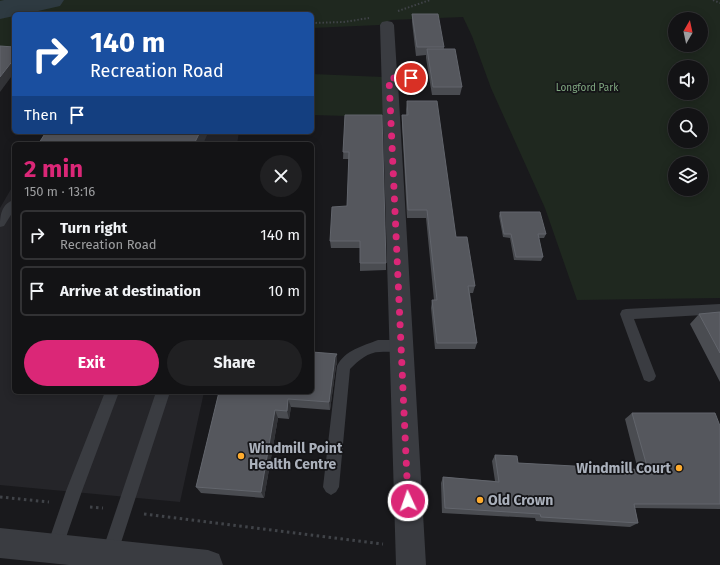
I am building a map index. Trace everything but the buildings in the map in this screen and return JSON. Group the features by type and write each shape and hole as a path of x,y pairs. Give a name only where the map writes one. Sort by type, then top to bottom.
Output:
{"street":[{"path":"380,22 400,78 401,346 410,556"},
{"path":"0,543 195,564"}],"lane":[{"path":"0,223 12,205"},
{"path":"650,376 626,314 720,309"},
{"path":"331,488 344,366 356,354 378,346 401,346"},
{"path":"54,549 111,394"},
{"path":"109,555 162,394"}],"path":[{"path":"713,0 720,3"},
{"path":"314,23 380,22"},
{"path":"0,497 123,511 410,556"}],"shaded area":[{"path":"44,134 239,134 237,142 39,142"},
{"path":"12,187 12,394 204,394 180,502 0,485 0,208"}],"green space":[{"name":"Longford Park","path":"0,0 720,0 720,298 577,300 545,208 491,88 472,36 463,17 391,20 379,25 314,28 314,12 12,12 12,53 0,53"},
{"path":"314,74 383,77 383,117 314,115"}],"waterway":[{"path":"0,10 49,0"}],"place":[{"name":"Windmill Point Health Centre","path":"241,456"},
{"name":"Windmill Court","path":"679,468"},
{"name":"Old Crown","path":"480,500"}],"route":[{"path":"408,501 389,78 411,78"}]}
